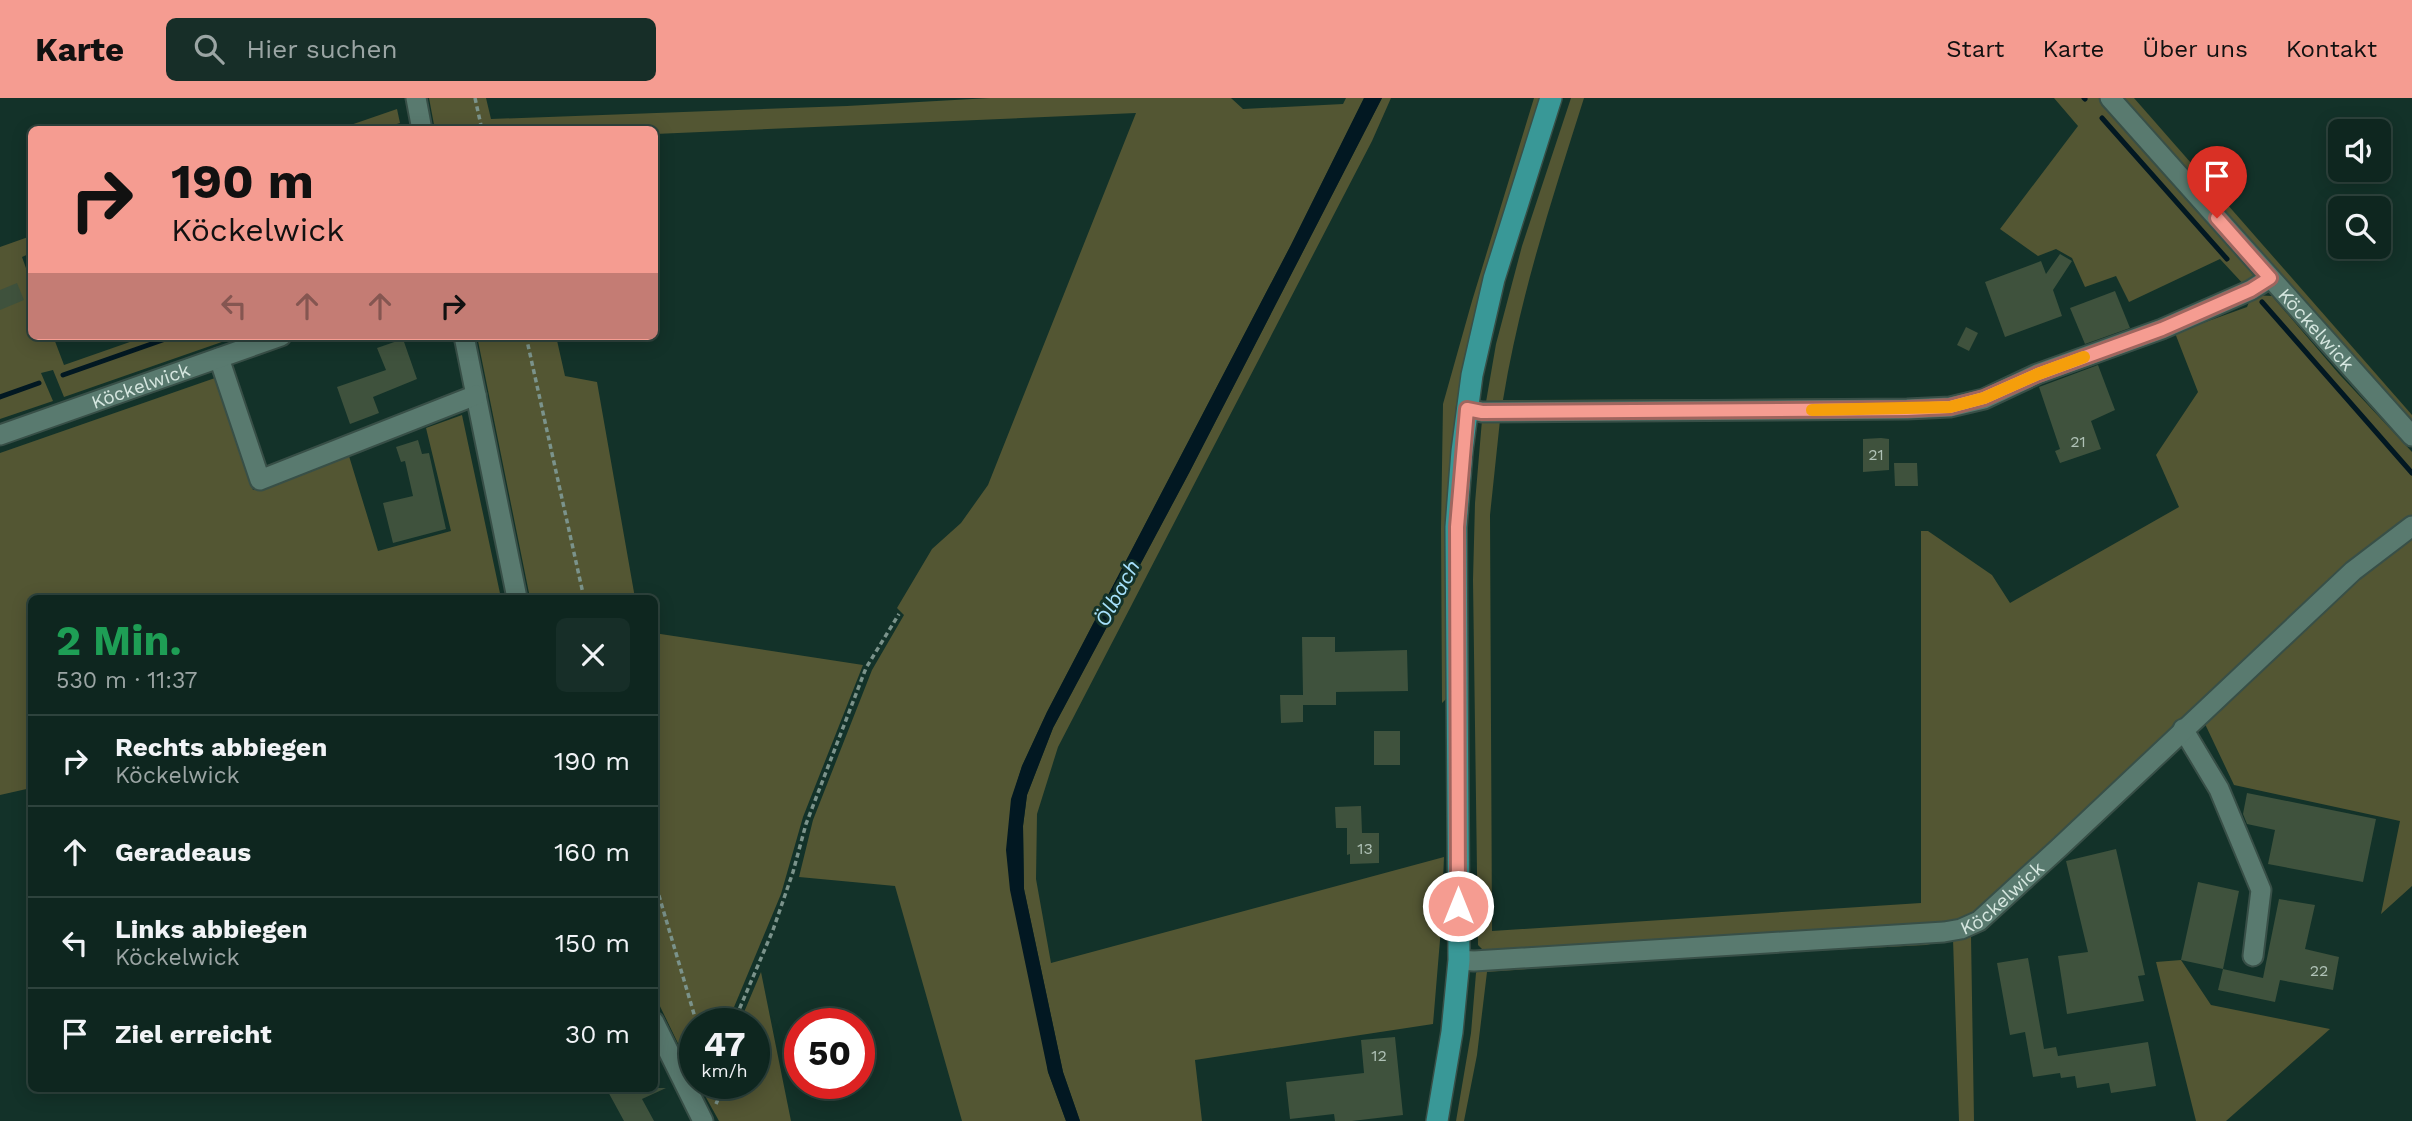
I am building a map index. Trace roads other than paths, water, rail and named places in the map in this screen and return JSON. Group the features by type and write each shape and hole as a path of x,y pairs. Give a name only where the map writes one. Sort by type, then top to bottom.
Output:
{"main road":[{"path":"1437,1121 1452,1032 1459,960 1457,527 1467,409 1494,279 1551,98"}],"street":[{"path":"416,98 421,126"},
{"name":"Köckelwick","path":"2110,98 2412,436"},
{"path":"1467,409 1496,412 1950,407 1984,398 2038,374 2162,329 2251,290 2270,278"},
{"name":"Köckelwick","path":"0,435 270,340"},
{"path":"465,340 516,595"},
{"path":"219,358 260,480 476,395"},
{"name":"Köckelwick","path":"1459,960 1944,932 1961,929 1979,921 2353,571 2412,526"},
{"path":"2183,729 2219,789 2261,890 2253,956"},
{"path":"658,1030 703,1121"}],"water":[{"name":"Ölbach","path":"1364,98 1382,98 1189,473 1053,728 1027,795 1023,826 1024,889 1063,1072 1080,1121 1066,1121 1048,1072 1010,890 1006,850 1011,799 1022,766 1047,712 1291,245"}],"waterway":[{"path":"2102,118 2227,259"},
{"path":"2262,302 2412,473"},
{"path":"63,375 163,340"},
{"path":"0,397 39,383"}]}
